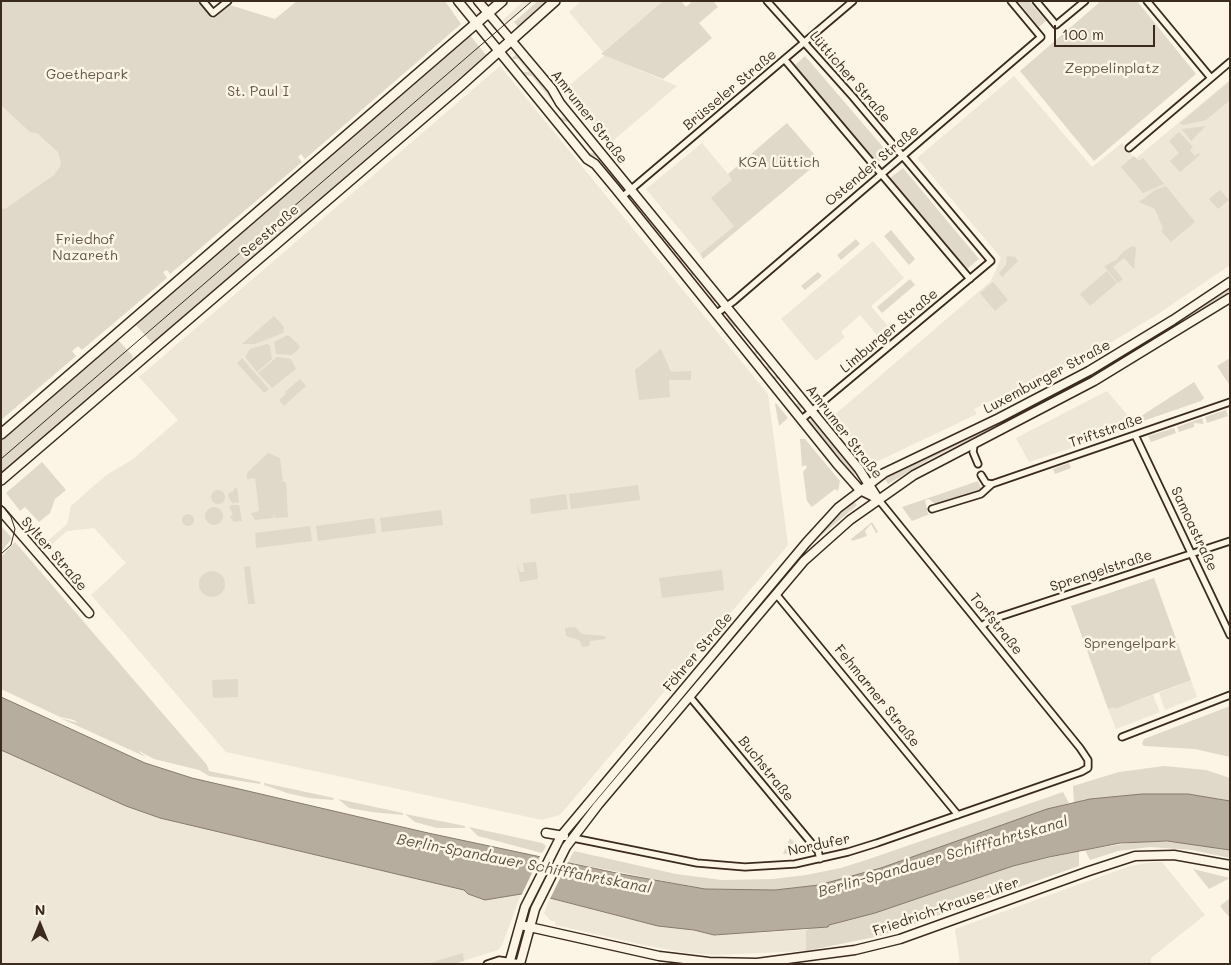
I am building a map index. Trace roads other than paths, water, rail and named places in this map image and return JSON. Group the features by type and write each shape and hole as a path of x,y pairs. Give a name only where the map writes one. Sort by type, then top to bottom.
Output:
{"main road":[{"name":"Amrumer Straße","path":"458,1 587,158 595,164 860,490 878,499"},
{"name":"Amrumer Straße","path":"478,1 512,40 552,89 560,103 813,411 870,482 878,499"},
{"name":"Seestraße","path":"1,434 502,1"},
{"name":"Seestraße","path":"1,480 555,1"},
{"name":"Luxemburger Straße","path":"870,482 902,462 999,418 1089,371 1173,320 1230,282"},
{"name":"Luxemburger Straße","path":"878,499 921,471 1094,381 1230,298"},
{"path":"1089,371 1094,381"},
{"name":"Föhrer Straße","path":"509,963 518,925 525,907 554,846 561,836 823,523 870,482"},
{"name":"Föhrer Straße","path":"520,964 535,909 565,849 573,838 804,561 850,520 878,499"},
{"name":"Sylter Straße","path":"1,511 89,612"},
{"name":"Nordufer","path":"546,832 573,838"},
{"name":"Friedrich-Krause-Ufer","path":"518,925 659,956 709,962 757,963 855,950 900,939 1135,856 1174,855 1230,865"}],"street":[{"path":"203,1 213,12 228,1"},
{"name":"Lütticher Straße","path":"767,1 847,90 991,261"},
{"name":"Brüsseler Straße","path":"622,197 853,1"},
{"name":"Ostender Straße","path":"717,313 1041,37 1011,1"},
{"path":"1036,1 1056,25 1085,1"},
{"path":"1147,1 1211,78"},
{"path":"785,60 970,279"},
{"path":"1129,148 1230,62"},
{"name":"Limburger Straße","path":"802,419 991,261"},
{"name":"Triftstraße","path":"932,509 981,494 992,484 1230,402"},
{"name":"Samoastraße","path":"1135,435 1230,635"},
{"path":"974,445 973,452 978,464"},
{"path":"981,475 986,483 992,484"},
{"name":"Torfstraße","path":"878,499 1080,748 1089,762 1088,768"},
{"name":"Sprengelstraße","path":"982,626 990,620 1230,541"},
{"name":"Fehmarner Straße","path":"776,594 958,815"},
{"path":"1122,737 1230,695"},
{"name":"Buchstraße","path":"690,697 818,851 820,859"},
{"name":"Nordufer","path":"573,838 697,863 719,866 768,867 820,859 877,844 1088,768"},
{"path":"487,964 499,960 520,964"}],"water":[{"name":"Berlin-Spandauer Schifffahrtskanal","path":"1,697 145,763 192,778 428,833 621,874 705,889 775,890 819,885 881,868 1047,809 1090,799 1142,794 1188,794 1230,801 1230,850 1167,841 1120,843 1013,866 875,913 829,925 828,927 714,935 694,930 658,926 550,898 521,894 485,900 468,894 464,890 160,818 126,806 1,750"}],"tram line":[{"path":"1,459 532,1"},
{"path":"1,504 11,517 15,529 11,545 1,554"}],"park label":[{"name":"Zeppelinplatz","path":"1112,69"},
{"name":"Goethepark","path":"87,75"},
{"name":"St. Paul I","path":"258,92"},
{"name":"KGA Lüttich","path":"779,163"},
{"name":"Friedhof Nazareth","path":"85,248"},
{"name":"Sprengelpark","path":"1130,644"}]}
